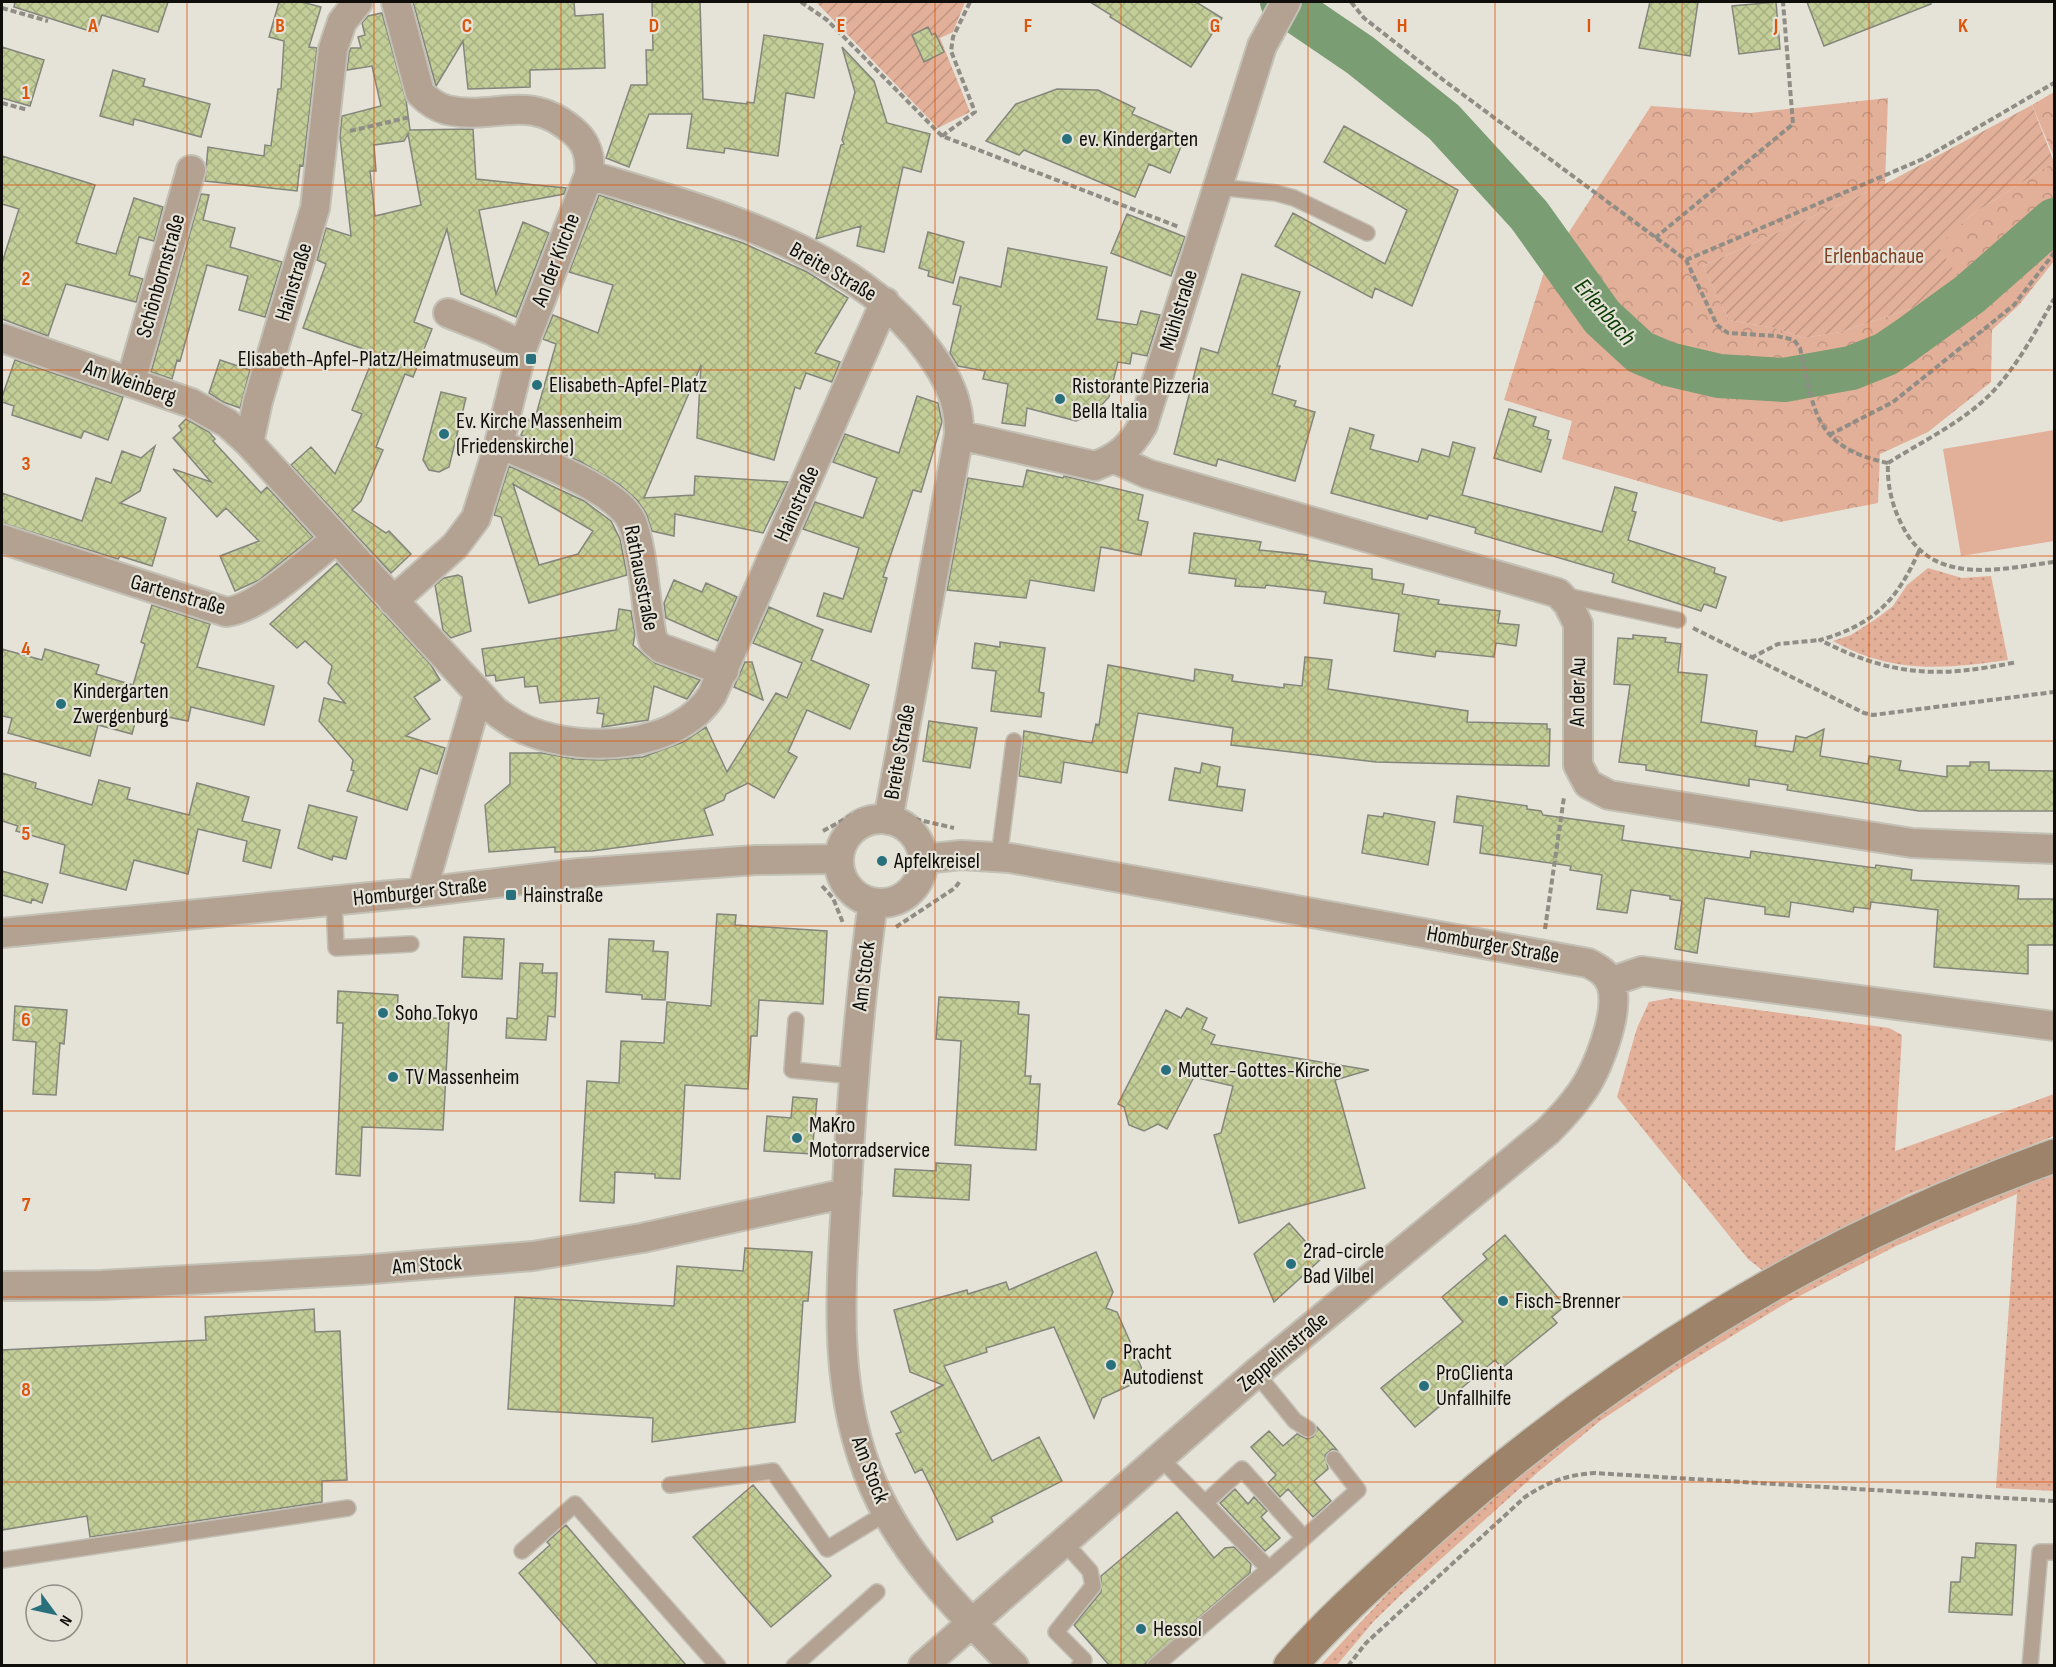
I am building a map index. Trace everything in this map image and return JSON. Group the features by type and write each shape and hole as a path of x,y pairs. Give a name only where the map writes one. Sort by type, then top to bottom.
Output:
{"main road":[{"path":"1290,1665 1356,1598 1505,1464 1675,1342 1806,1264 1862,1236 1996,1177 2055,1156"}],"street":[{"name":"Hainstraße","path":"358,2 342,22 333,49 315,208 258,401 249,443 478,696 495,711 533,733 580,741 633,742 659,735 701,712 724,671 885,303"},
{"path":"396,2 420,93 435,106 459,112 529,109 551,116 585,143 589,155 589,175"},
{"name":"Mühlstraße","path":"1115,459 1129,448 1143,425 1258,55 1279,13"},
{"name":"Schönbornstraße","path":"131,381 191,170"},
{"name":"Breite Straße","path":"589,175 676,201 763,234 829,265 885,303 921,340 943,370 958,405 959,435 888,820"},
{"name":"An der Kirche","path":"393,601 467,533 482,503 523,346 589,175"},
{"path":"448,313 523,346"},
{"name":"Am Weinberg","path":"2,338 131,381 210,412 249,443"},
{"path":"959,435 1095,466 1115,459 1148,474 1558,593"},
{"name":"Rathausstraße","path":"499,444 595,488 614,500 625,511 635,533 653,641 661,648 724,671"},
{"name":"Gartenstraße","path":"2,539 226,612 243,608 278,585 336,538"},
{"name":"An der Au","path":"1558,593 1568,604 1578,624 1578,759 1588,784"},
{"path":"422,892 478,696"},
{"path":"1588,784 1622,799 1912,843 2055,849"},
{"path":"888,820 910,831 919,843 923,859 922,872 911,891 895,901 873,902 859,897 848,887 842,875 839,859 843,844 854,830 867,822 888,820"},
{"name":"Homburger Straße","path":"923,859 961,855 999,857 1541,954 1588,963 1604,972 1610,982"},
{"name":"Homburger Straße","path":"2,933 422,892 579,873 756,860 839,859"},
{"name":"Am Stock","path":"873,902 853,1076 840,1297 842,1367 855,1434 872,1483 886,1513 924,1569 972,1624 1014,1665"},
{"path":"1610,982 1642,971 2055,1026"},
{"name":"Zeppelinstraße","path":"923,1665 1256,1374 1548,1131 1567,1111 1595,1070 1605,1041 1612,1006 1610,982"},
{"name":"Am Stock","path":"2,1286 102,1285 460,1272 533,1256 642,1238 847,1193"}],"lane":[{"path":"1217,187 1276,193 1294,198 1367,233"},
{"path":"1558,593 1677,620"},
{"path":"999,857 1014,741"},
{"path":"334,900 336,948 411,944"},
{"path":"796,1020 792,1070 853,1076"},
{"path":"1256,1374 1301,1425"},
{"path":"1161,1459 1269,1569"},
{"path":"1155,1665 1358,1490 1338,1464"},
{"path":"1205,1503 1242,1469 1304,1538"},
{"path":"670,1485 773,1471 828,1549 886,1513"},
{"path":"522,1551 575,1504 718,1665"},
{"path":"2,1560 348,1508"},
{"path":"1064,1542 1090,1571 1093,1586 1056,1632 1085,1664"},
{"path":"2031,1665 2040,1552 2055,1552"},
{"path":"794,1665 877,1592"}],"path":[{"path":"801,2 827,20 942,136 1202,236"},
{"path":"942,136 975,112 951,51 952,37 970,2"},
{"path":"1351,2 1364,18 1438,76 1686,260 1717,325 1728,333 1778,336 1794,340 1800,348 1819,423 1829,435 1857,454 1888,463 1974,409 1997,388 2018,360 2055,299"},
{"path":"1655,238 1793,124 1783,2"},
{"path":"2,8 48,21"},
{"path":"1686,260 1923,159 2055,83"},
{"path":"2,103 28,110"},
{"path":"323,137 418,115 435,106"},
{"path":"1829,435 1893,402 2014,305 2055,253"},
{"path":"1888,463 1893,504 1904,531 1919,551 1952,567 1980,571 2055,562"},
{"path":"1750,658 1778,644 1820,640 1851,630 1885,607 1910,571 1919,551"},
{"path":"1677,620 1750,658 1864,713 1873,715 2055,692"},
{"path":"1820,640 1852,656 1895,669 1955,673 2017,662"},
{"path":"1541,954 1565,795 1588,784"},
{"path":"1348,1665 1366,1643 1525,1497 1549,1481 1570,1475 1594,1473 2055,1501"}],"green space":[{"path":"816,2 965,2 953,32 940,38 970,112 938,128"},
{"path":"2054,92 2054,157 2032,105"},
{"path":"1888,98 1885,184 1703,266 1729,320 1775,328 1804,338 1840,332 1913,308 1957,277 1937,246 1971,215 2054,162 2054,261 2019,305 1992,330 1991,382 1928,432 1880,454 1878,503 1780,522 1562,459 1572,421 1504,400 1545,269 1651,106 1750,113"},
{"name":"Erlenbachaue","path":"2032,105 2054,162 1971,215 1938,246 1958,277 1913,308 1840,332 1804,338 1775,328 1729,320 1703,266 1885,184"},
{"path":"2054,430 2054,541 1961,556 1943,449"},
{"path":"1928,568 1962,578 1991,576 2008,660 1940,667 1897,664 1855,652 1833,641 1851,635 1893,606 1907,585"},
{"path":"1670,998 1889,1028 1902,1035 1895,1151 2054,1094 2054,1136 1907,1195 1762,1270 1748,1259 1617,1097 1637,1028 1649,1002"},
{"path":"2054,1169 2054,1491 1996,1488 2017,1194 1896,1246 1788,1302 1678,1369 1600,1421 1537,1473 1403,1593 1374,1621 1337,1665 1320,1666 1410,1569 1504,1485 1645,1378 1855,1254"}],"building":[{"path":"15,2 168,2 158,32 102,15 96,33 14,7"},
{"path":"279,2 302,2 321,7 309,47 317,48 303,166 300,165 297,191 205,181 208,147 264,156 265,145 271,146 278,89 281,89 284,41 269,37"},
{"path":"413,2 574,2 575,16 603,14 605,68 530,70 530,87 468,89 463,41 436,86"},
{"path":"652,2 700,2 703,99 754,103 764,35 823,44 814,98 786,93 778,156 725,148 724,153 687,148 692,114 649,114 629,167 606,158 631,85 647,85 646,50 653,50"},
{"path":"1090,2 1196,2 1222,18 1191,67"},
{"path":"1650,2 1698,2 1690,56 1639,48"},
{"path":"1776,2 1780,49 1739,54 1732,6"},
{"path":"1807,2 1931,2 1931,4 1824,46"},
{"path":"382,13 406,100 410,130 473,129 476,179 566,188 564,194 479,210 496,294 523,222 549,233 516,317 461,294 447,229 414,322 432,329 413,377 405,374 376,447 383,450 361,501 352,510 386,533 389,531 411,554 391,573 291,465 311,447 335,474 362,414 352,410 372,361 369,360 372,352 303,328 326,264 317,260 326,228 351,236 340,137 342,116 381,106 372,66 347,70 351,48 361,48 358,37 365,35 362,23 368,16","holes":["408,134 421,205 375,216 370,171 376,171 374,145 404,141"]},
{"path":"928,27 932,35 935,33 944,52 924,62 912,35"},
{"path":"2,47 44,60 30,106 2,98"},
{"path":"842,47 874,81 887,123 930,134 921,172 903,167 884,252 857,246 861,226 816,239 841,145 844,144 842,140 855,92"},
{"path":"113,70 145,79 143,86 210,104 201,137 134,119 133,125 100,116"},
{"path":"1057,89 1098,90 1135,108 1132,114 1185,137 1170,173 1149,164 1135,197 1024,150 1019,155 986,141 1016,104"},
{"path":"1344,126 1458,190 1412,306 1375,288 1372,298 1275,246 1293,213 1385,264 1407,210 1324,162"},
{"path":"2,156 95,185 76,243 116,254 134,198 163,207 154,241 139,237 129,275 143,279 136,302 66,284 48,336 2,319 2,263 19,209 2,204"},
{"path":"201,194 209,195 203,220 235,228 230,247 282,262 265,317 239,310 248,276 207,265 180,361 177,360 172,379 151,372"},
{"path":"599,195 743,243 807,272 848,298 815,353 840,362 832,382 806,373 800,389 795,387 774,460 697,438 701,365 644,498 694,495 695,476 788,482 763,533 675,514 674,536 652,531 646,513 637,500 619,484 581,462 521,435 528,420 534,422 556,344 543,339 553,315 598,333 613,285 569,272"},
{"path":"1127,214 1185,237 1171,276 1111,253"},
{"path":"928,232 964,242 953,283 928,276 929,271 919,268"},
{"path":"1008,248 1107,267 1097,319 1137,325 1141,311 1160,315 1147,356 1132,353 1130,364 1118,362 1109,397 1094,413 1076,421 1027,408 1025,426 1002,423 1008,384 983,379 985,371 958,366 950,353 961,306 953,304 960,277 1001,287"},
{"path":"1242,274 1300,292 1277,366 1280,366 1272,394 1296,401 1294,406 1315,412 1295,481 1218,459 1216,466 1174,454 1201,348 1218,353"},
{"path":"15,360 123,397 108,440 84,431 81,438 12,415 14,406 2,402 2,397"},
{"path":"220,360 250,370 240,408 223,402 209,393"},
{"name":"Ev. Kirche Massenheim (Friedenskirche)","path":"441,392 466,398 449,467 439,472 429,470 423,460"},
{"path":"917,396 938,403 942,422 921,492 913,490 883,577 887,578 871,632 817,616 824,593 843,599 859,548 803,529 815,502 863,518 877,478 833,462 845,434 899,453"},
{"path":"1509,409 1536,417 1533,426 1549,431 1547,439 1551,440 1541,472 1494,458"},
{"path":"186,419 209,432 215,439 213,441 261,493 267,487 313,537 259,580 235,591 220,556 259,541 226,508 217,517 173,469 211,482 173,438 182,430 179,426"},
{"path":"1350,428 1374,435 1370,449 1418,462 1422,449 1449,457 1453,442 1475,448 1462,495 1602,532 1615,487 1637,493 1632,511 1636,512 1628,540 1715,568 1714,573 1726,577 1716,608 1704,604 1701,611 1612,582 1614,574 1475,533 1476,528 1429,515 1427,519 1331,493"},
{"path":"155,446 140,491 120,503 166,518 152,566 120,556 118,559 2,523 2,493 82,521 96,478 111,483 122,451 141,458"},
{"path":"509,466 584,501 611,521 620,539 627,575 529,603 501,517 494,515","holes":["513,484 593,531 578,554 539,565"]},
{"path":"1027,470 1063,478 1064,476 1143,495 1138,520 1148,522 1141,555 1101,547 1094,591 1030,580 1026,598 947,590 968,478 1023,487"},
{"path":"1194,533 1261,542 1259,550 1308,555 1307,560 1372,569 1372,579 1404,584 1402,594 1439,600 1438,604 1500,611 1498,623 1519,625 1516,646 1496,643 1494,657 1436,651 1435,657 1394,651 1399,614 1324,603 1326,592 1266,585 1265,588 1235,586 1236,579 1189,573"},
{"path":"337,563 431,665 440,680 414,697 430,719 406,736 445,748 437,774 420,768 407,810 347,791 354,771 351,770 353,760 319,721 324,698 345,703 328,683 332,666 305,641 297,648 270,624"},
{"path":"458,575 462,577 471,631 451,638 443,630 435,585 444,578"},
{"path":"674,580 702,592 706,583 737,597 718,641 666,618 664,603"},
{"path":"152,605 210,624 197,667 274,686 264,725 191,707 188,721 138,711 132,734 98,725 90,756 8,733 12,718 2,716 2,649 42,660 45,649 99,665 96,674 133,685 145,644 141,642"},
{"path":"769,607 823,630 811,660 869,685 850,729 807,710 788,752 797,757 774,798 748,783 726,794 724,800 704,809 713,835 592,851 555,852 555,847 489,852 485,805 510,784 510,753 542,753 575,759 603,760 643,757 683,742 706,727 727,772 776,693 787,698 802,663 753,643"},
{"path":"619,609 631,611 635,634 633,645 642,653 655,663 700,680 687,699 654,686 648,720 602,727 604,714 597,713 599,698 540,703 537,686 525,687 524,677 496,681 495,675 486,676 482,649 616,630"},
{"path":"1633,635 1666,638 1665,642 1681,644 1678,672 1707,675 1701,722 1757,731 1755,746 1793,752 1796,736 1806,738 1824,729 1820,756 1868,764 1869,756 1901,761 1899,770 1947,777 1947,766 1970,766 1970,762 1989,762 1989,770 2055,771 2055,811 1919,811 1787,790 1788,785 1749,779 1749,786 1646,770 1646,765 1619,762 1630,685 1614,684 1618,638 1633,639"},
{"path":"1000,642 1045,648 1039,692 1044,693 1041,717 991,711 996,671 972,668 975,643 1000,647"},
{"path":"1305,657 1332,660 1328,689 1468,711 1467,722 1547,724 1547,729 1550,729 1549,766 1376,762 1231,745 1233,728 1138,713 1127,773 1064,762 1061,783 1019,776 1024,731 1092,743 1096,724 1099,725 1108,665 1194,681 1195,669 1233,675 1232,681 1284,688 1284,684 1302,686"},
{"path":"745,662 752,662 763,700 734,687"},
{"path":"929,721 977,728 970,768 923,761"},
{"path":"1202,763 1220,767 1217,786 1245,790 1242,811 1169,800 1175,768 1200,773"},
{"path":"2,773 36,783 35,788 92,805 99,780 130,788 127,799 189,815 197,783 249,797 242,821 280,830 271,868 243,861 247,841 198,829 188,874 134,860 126,890 60,873 65,845 16,831 18,826 2,821"},
{"path":"1457,796 1527,806 1527,809 1541,811 1543,815 1624,826 1622,840 1750,858 1751,851 1875,868 1876,865 1912,870 1911,880 2019,886 2018,899 2055,899 2055,941 2053,945 2028,945 2028,974 1934,967 1938,910 1871,902 1870,909 1854,907 1853,912 1791,902 1789,917 1765,914 1765,907 1705,898 1697,953 1675,949 1682,901 1670,899 1670,896 1631,890 1627,913 1597,909 1602,875 1570,870 1571,866 1480,853 1483,826 1454,822"},
{"path":"309,805 357,817 346,859 333,856 332,860 298,848"},
{"path":"1384,813 1435,822 1428,865 1362,853 1368,815 1383,817"},
{"path":"2,871 48,884 42,903 32,899 31,903 2,895"},
{"path":"717,914 736,915 735,925 827,931 823,1004 759,1000 757,1036 751,1036 748,1089 685,1085 680,1179 655,1178 655,1174 615,1172 614,1203 580,1201 587,1081 619,1083 621,1041 664,1043 667,1002 711,1006"},
{"path":"464,937 504,939 502,979 462,977"},
{"path":"609,939 654,941 653,951 668,952 665,1000 642,999 642,995 606,992"},
{"path":"520,963 543,964 542,973 557,973 555,1017 548,1016 546,1040 506,1038 507,1018 517,1019"},
{"name":"TV Massenheim","path":"338,991 398,995 397,1016 449,1019 443,1130 362,1127 360,1176 336,1174 343,1023 337,1023"},
{"path":"939,997 1019,1002 1018,1014 1029,1015 1025,1076 1031,1076 1030,1084 1040,1084 1036,1150 955,1145 961,1041 936,1039"},
{"path":"15,1006 67,1010 64,1044 60,1043 56,1095 33,1094 36,1042 13,1040"},
{"path":"1187,1008 1207,1018 1202,1029 1215,1035 1211,1044 1369,1070 1335,1080 1365,1188 1239,1223 1214,1135 1221,1133 1233,1086 1194,1077 1167,1129 1158,1124 1144,1131 1129,1125 1124,1107 1118,1104 1166,1010 1181,1018"},
{"path":"793,1097 817,1099 812,1154 764,1151 767,1116 791,1118"},
{"path":"936,1163 971,1165 969,1200 893,1196 895,1169 936,1171"},
{"path":"1289,1223 1321,1259 1274,1302 1254,1254"},
{"name":"Fisch-Brenner","path":"1505,1235 1565,1306 1552,1317 1557,1323 1502,1368 1495,1360 1415,1427 1381,1388 1463,1322 1442,1297 1487,1259 1483,1254"},
{"path":"745,1248 812,1252 808,1301 803,1301 795,1422 652,1442 653,1418 508,1409 515,1297 674,1306 677,1266 743,1271"},
{"path":"1096,1252 1113,1292 1106,1308 1117,1312 1146,1378 1102,1398 1094,1418 1054,1327 986,1348 987,1352 944,1366 992,1461 1039,1437 1062,1481 991,1517 993,1522 957,1540 922,1469 915,1473 896,1434 901,1432 891,1412 943,1385 910,1372 894,1310 967,1290 968,1294 1006,1282 1009,1290"},
{"path":"314,1309 315,1332 340,1331 347,1480 322,1481 322,1502 90,1537 87,1516 2,1530 2,1350 206,1340 205,1317"},
{"path":"1317,1427 1337,1450 1332,1449 1325,1455 1328,1469 1314,1481 1331,1501 1313,1517 1288,1489 1280,1497 1268,1483 1276,1475 1251,1447 1269,1431 1283,1446 1297,1434 1307,1439 1313,1437"},
{"path":"753,1485 831,1576 771,1627 693,1537"},
{"path":"1235,1489 1248,1504 1254,1497 1267,1511 1261,1517 1280,1538 1265,1551 1220,1503"},
{"path":"1177,1512 1214,1558 1225,1548 1234,1547 1251,1564 1250,1573 1144,1665 1109,1665 1074,1625 1101,1592 1101,1576"},
{"path":"566,1525 686,1665 598,1665 519,1573 550,1545 547,1542"},
{"path":"1976,1543 2016,1545 2012,1615 1949,1612 1951,1582 1960,1582 1962,1557 1975,1558"}],"waterway":[{"name":"Erlenbach","path":"1282,2 1360,55 1444,122 1529,215 1602,317 1640,352 1668,364 1719,376 1784,380 1851,368 1886,354 1970,294 2054,220"}],"place":[{"name":"ev. Kindergarten","path":"1067,139"},
{"name":"Elisabeth-Apfel-Platz/Heimatmuseum","path":"531,359"},
{"name":"Elisabeth-Apfel-Platz","path":"537,385"},
{"name":"Ristorante Pizzeria Bella Italia","path":"1060,399"},
{"name":"Ev. Kirche Massenheim (Friedenskirche)","path":"444,434"},
{"name":"Kindergarten Zwergenburg","path":"61,704"},
{"name":"Apfelkreisel","path":"882,861"},
{"name":"Hainstraße","path":"511,895"},
{"name":"Soho Tokyo","path":"383,1013"},
{"name":"Mutter-Gottes-Kirche","path":"1166,1070"},
{"name":"TV Massenheim","path":"393,1077"},
{"name":"MaKro Motorradservice","path":"797,1138"},
{"name":"2rad-circle Bad Vilbel","path":"1291,1264"},
{"name":"Fisch-Brenner","path":"1503,1301"},
{"name":"Pracht Autodienst","path":"1111,1365"},
{"name":"ProClienta Unfallhilfe","path":"1424,1386"},
{"name":"Hessol","path":"1141,1629"}]}
